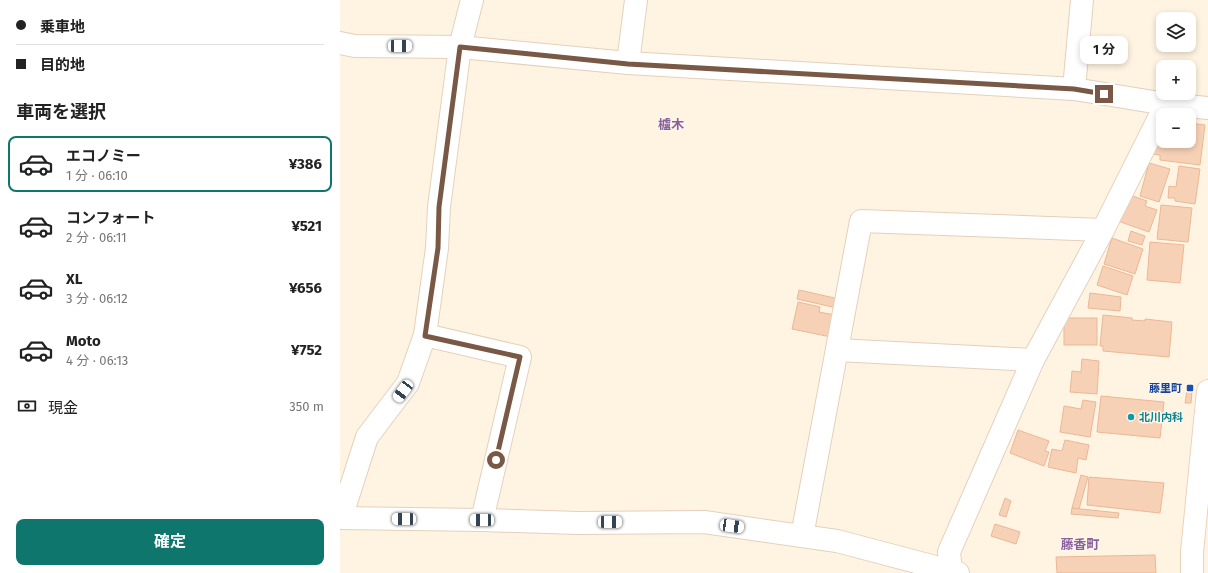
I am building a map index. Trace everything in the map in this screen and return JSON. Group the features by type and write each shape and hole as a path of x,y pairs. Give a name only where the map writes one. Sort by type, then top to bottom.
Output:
{"street":[{"path":"472,0 460,47 439,207 438,248 425,336 408,383 368,437 341,518 578,522 704,522 837,541 953,572 949,552 1033,360 1103,230 1166,104"},
{"path":"628,64 636,0"},
{"path":"1074,89 1082,0"},
{"path":"340,43 355,46 460,47 628,64 1074,89 1166,104 1208,108"},
{"path":"802,536 861,221 1103,230"},
{"path":"425,336 520,357 482,520"},
{"path":"837,350 1033,360"},
{"path":"1192,573 1192,552 1208,391"}],"building":[{"path":"1196,124 1205,125 1200,165 1160,160 1160,155 1153,154 1155,138 1156,148 1196,148"},
{"path":"1149,163 1170,169 1159,202 1140,196"},
{"path":"1179,166 1200,169 1195,204 1175,201 1175,198 1168,198 1169,186 1176,187"},
{"path":"1130,195 1147,201 1145,206 1157,210 1149,232 1118,221"},
{"path":"1161,205 1192,208 1188,242 1157,239"},
{"path":"1131,231 1145,236 1142,245 1128,241"},
{"path":"1112,238 1143,249 1135,274 1104,264"},
{"path":"1150,242 1184,245 1180,283 1147,280"},
{"path":"1103,266 1133,276 1127,295 1097,285"},
{"path":"799,290 839,299 837,308 797,299"},
{"path":"1090,293 1121,297 1120,311 1088,308"},
{"path":"798,302 820,307 819,312 835,315 831,337 792,329"},
{"path":"1103,315 1132,318 1132,320 1145,321 1145,319 1172,322 1169,357 1103,351 1103,346 1100,346"},
{"path":"1064,318 1097,318 1097,345 1064,345"},
{"path":"1082,359 1099,361 1097,394 1070,392 1072,371 1081,372"},
{"path":"1187,390 1192,391 1191,403 1185,403"},
{"name":"北川内科","path":"1101,396 1164,402 1160,438 1097,432"},
{"path":"1083,400 1096,402 1090,437 1060,432 1064,406 1081,409"},
{"path":"1018,430 1049,441 1045,451 1049,452 1044,466 1010,453"},
{"path":"1065,440 1089,445 1086,460 1078,458 1076,473 1048,467 1052,449 1062,451"},
{"path":"1081,475 1088,477 1079,509 1072,508"},
{"path":"1089,477 1164,483 1160,513 1087,505"},
{"path":"1005,498 1011,501 1006,517 999,515"},
{"path":"1072,508 1119,513 1118,518 1071,514"},
{"path":"995,524 1020,532 1016,544 991,536"},
{"path":"1155,555 1156,573 1057,573 1056,557"}],"place":[{"name":"藤里町","path":"1190,388"},
{"name":"北川内科","path":"1131,417"}],"district":[{"name":"櫨木","path":"671,124"},
{"name":"藤香町","path":"1080,544"}],"route":[{"path":"496,460 520,357 425,336 438,248 439,207 460,47 628,64 1074,89 1104,94"}]}
